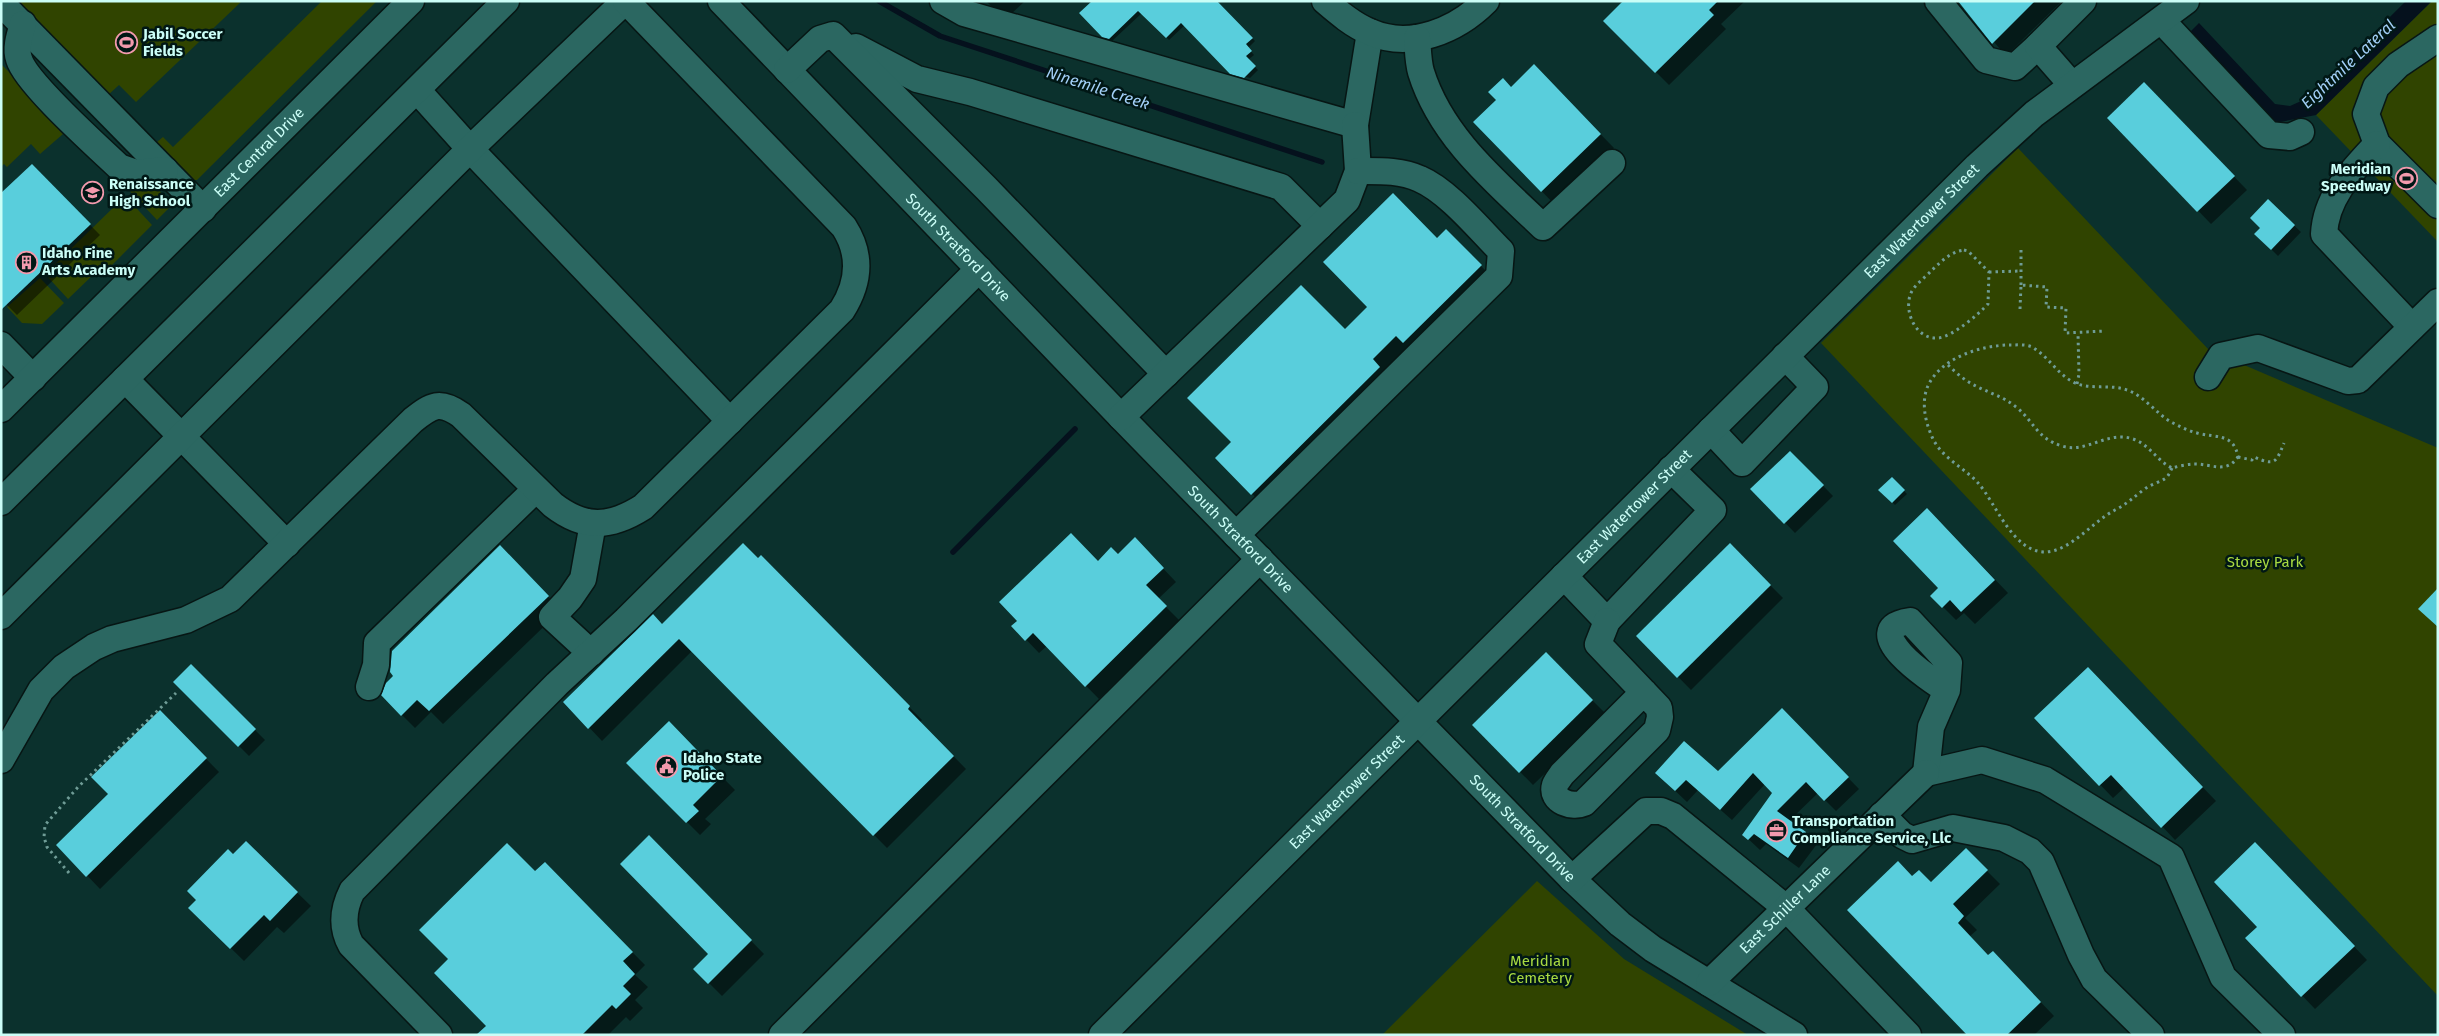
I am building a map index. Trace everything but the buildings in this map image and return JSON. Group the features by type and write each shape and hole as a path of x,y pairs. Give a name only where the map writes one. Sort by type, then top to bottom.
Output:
{"street":[{"name":"East Central Drive","path":"1,409 411,1"},
{"path":"1,502 506,1"},
{"path":"1,616 470,149 626,1 844,227 851,238 858,266 851,296 842,310 643,507 628,517 610,522 593,523 578,521 565,515 462,415 450,407 437,405 425,410 412,420 230,599 186,620 112,639 94,647 64,667 41,690 1,760"},
{"name":"South Stratford Drive","path":"721,1 1121,417 1572,879 1620,924 1653,949 1794,1035"},
{"path":"944,1 964,13 1356,125"},
{"path":"1325,1 1346,19 1370,32 1397,38 1417,38 1444,32 1474,13 1486,1"},
{"path":"1938,1 1986,60 2015,67 2083,1"},
{"name":"East Watertower Street","path":"1102,1035 1991,153 2034,114 2162,21 2186,1"},
{"path":"1,3 203,209"},
{"path":"2162,21 2269,135 2290,137 2301,132"},
{"path":"23,24 18,40 18,58 29,77 119,167 136,173 165,170"},
{"path":"1121,417 1347,200 1358,171 1356,125 1370,32"},
{"path":"833,35 1166,374"},
{"path":"787,70 820,38 833,35 917,78 970,92 1281,187 1320,226"},
{"path":"1417,38 1420,71 1435,106 1466,153 1543,227 1612,163"},
{"path":"2438,38 2398,65 2376,88 2366,114 2377,144 2438,205"},
{"path":"2038,46 2072,85"},
{"path":"417,90 470,149 730,421"},
{"path":"2377,144 2344,178 2325,221 2324,234 2412,327"},
{"path":"1236,535 1499,276 1501,251 1452,202 1420,179 1388,171 1358,171"},
{"path":"439,1035 350,945 345,935 345,906 352,891 367,874 979,269"},
{"path":"2208,376 2221,356 2258,348 2348,381 2358,380 2438,302"},
{"path":"1,345 33,378"},
{"path":"1710,430 1742,463 1815,387 1785,356"},
{"path":"125,379 287,544"},
{"path":"1644,692 1598,644 1607,621 1713,510 1671,469"},
{"path":"369,687 376,665 377,643 536,488"},
{"path":"591,652 552,617 570,598 583,578 593,523"},
{"path":"782,1035 1260,559"},
{"path":"1564,576 1607,621"},
{"path":"1947,690 1931,727 1926,773 1982,760 2045,780 2171,857 2223,977 2282,1035"},
{"name":"East Schiller Lane","path":"1709,983 1926,773"},
{"path":"1572,879 1646,811 1660,810 1673,816 1786,908 1908,1035"},
{"path":"1882,815 1902,835 1912,840 1952,828 2004,838 2030,852 2041,862 2077,946 2094,979 2151,1035"}],"path":[{"path":"2020,309 2021,248"},
{"path":"1988,272 1988,304 1977,317 1968,323 1943,338 1936,338 1925,335 1912,322 1909,312 1911,292 1948,255 1956,251 1968,250 1988,272 2021,272"},
{"path":"2021,285 2046,286 2046,307 2066,308 2064,334 2104,331"},
{"path":"2077,384 2079,374 2078,334"},
{"path":"2172,468 2165,478 2148,487 2126,505 2102,517 2070,543 2045,552 2032,550 2020,541 2006,525 1980,485 1949,458 1934,441 1925,413 1925,399 1933,378 1948,364 1967,353 1986,347 2024,344 2036,350 2058,371 2077,384 2115,386 2130,391 2171,422 2198,434 2227,438 2233,443 2238,457"},
{"path":"1948,364 1970,383 2002,397 2016,407 2039,434 2050,441 2064,446 2078,448 2113,437 2132,438 2172,468 2193,464 2220,468 2229,466 2238,457"},
{"path":"2238,457 2252,460 2254,457 2267,463 2272,463 2278,458 2284,443"},
{"path":"69,873 47,847 44,837 45,825 78,787 176,693"}],"green space":[{"name":"Jabil Soccer Fields","path":"16,1 242,1 136,102 119,85 107,96"},
{"path":"322,1 377,1 197,180 192,180 157,145 157,142 163,137 173,147"},
{"name":"Meridian Speedway","path":"2432,1 2438,1 2438,242 2316,115"},
{"path":"1,64 62,125 58,129 63,134 40,154 31,144 7,167 4,164 1,167"},
{"name":"Storey Park","path":"2018,148 2209,350 2438,448 2438,996 1821,343"},
{"path":"129,182 156,186 171,206 157,220 125,186"},
{"path":"127,198 152,225 111,266 94,274 68,299 45,274 117,204 119,205"},
{"path":"40,278 64,303 42,324 22,323 7,307"},
{"name":"Meridian Cemetery","path":"1537,881 1624,959 1748,1035 1382,1035"}],"water":[{"name":"Eightmile Lateral","path":"2406,1 2432,1 2316,115 2275,123 2188,34 2199,23 2275,104 2290,106 2308,98"}],"waterway":[{"name":"Ninemile Creek","path":"879,1 940,36 1322,162"},
{"path":"953,552 1075,429"}],"place":[{"name":"Jabil Soccer Fields","path":"127,43"},
{"name":"Meridian Speedway","path":"2407,178"},
{"name":"Renaissance High School","path":"93,193"},
{"name":"Idaho Fine Arts Academy","path":"26,262"},
{"name":"Idaho State Police","path":"667,767"},
{"name":"Transportation Compliance Service, Llc","path":"1776,830"}]}
